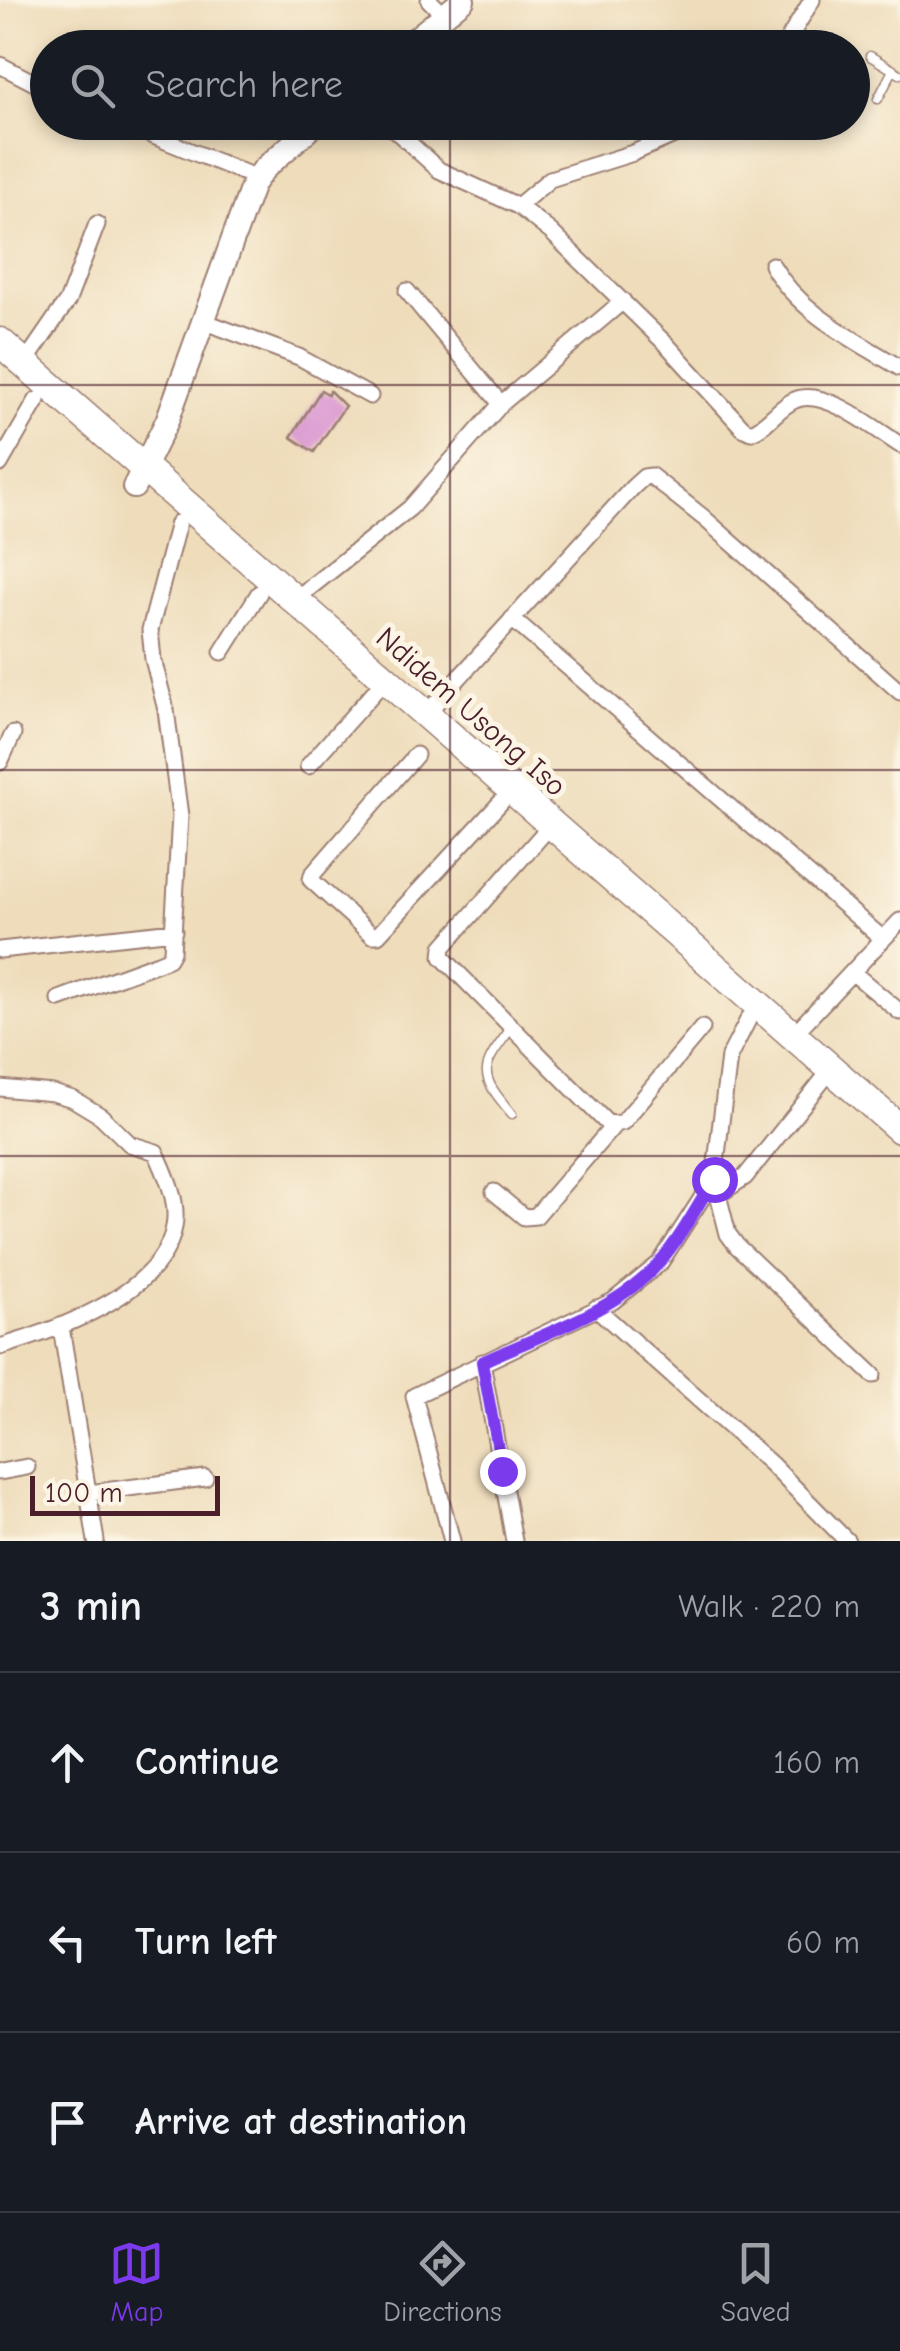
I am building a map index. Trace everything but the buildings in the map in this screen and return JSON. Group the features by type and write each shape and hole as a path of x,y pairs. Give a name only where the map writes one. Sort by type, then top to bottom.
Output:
{"highway":[{"name":"Ndidem Usong Iso","path":"0,342 37,400 293,600 900,1130"},
{"name":"Ndidem Usong Iso","path":"12,365 139,479 178,523 502,800 900,1150"}],"street":[{"path":"418,30 436,8 463,0"},
{"path":"794,30 812,0"},
{"path":"0,65 30,81"},
{"path":"163,140 257,178"},
{"path":"139,479 166,421 257,178 298,140"},
{"path":"406,140 440,170 518,206 550,232 623,301 743,428 758,430 773,413 809,396 855,416 900,445"},
{"path":"518,206 550,179 663,140"},
{"path":"12,365 68,300 97,224"},
{"path":"772,265 784,286 806,308 900,368"},
{"path":"407,291 500,404"},
{"path":"293,600 410,508 500,404 623,301"},
{"path":"203,321 299,357 370,396"},
{"path":"0,464 37,400"},
{"path":"425,715 633,488 651,476 704,518 900,692"},
{"path":"58,1000 168,958 174,931 180,816 166,710 150,630 178,523"},
{"path":"222,652 259,593"},
{"path":"512,619 883,939"},
{"path":"308,766 374,692"},
{"path":"0,762 12,734"},
{"path":"416,755 312,874 311,880 372,935 378,935 502,800"},
{"path":"542,835 444,947 442,957 607,1123 623,1122 702,1028"},
{"path":"792,1035 900,920"},
{"path":"0,950 174,931"},
{"path":"852,972 900,1012"},
{"path":"750,1018 729,1057 716,1187 728,1234 873,1375"},
{"path":"452,1541 413,1399 415,1394 629,1289 660,1262 716,1187 745,1177 822,1082"},
{"path":"0,1088 54,1093 73,1099 101,1116 136,1148 156,1152 175,1208 174,1228 148,1276 62,1327 0,1346"},
{"path":"494,1192 524,1217 536,1216 615,1124"},
{"path":"596,1308 770,1464 847,1541"},
{"path":"62,1327 96,1541"},
{"path":"482,1362 514,1541"},
{"path":"0,1472 27,1467"},
{"path":"88,1493 205,1478"}],"lane":[{"path":"870,56 896,72 878,99"},
{"path":"512,1027 489,1058 485,1075 490,1089 512,1114"}],"route":[{"path":"502,1471 482,1362 613,1300 645,1277 660,1262 714,1179"}]}
